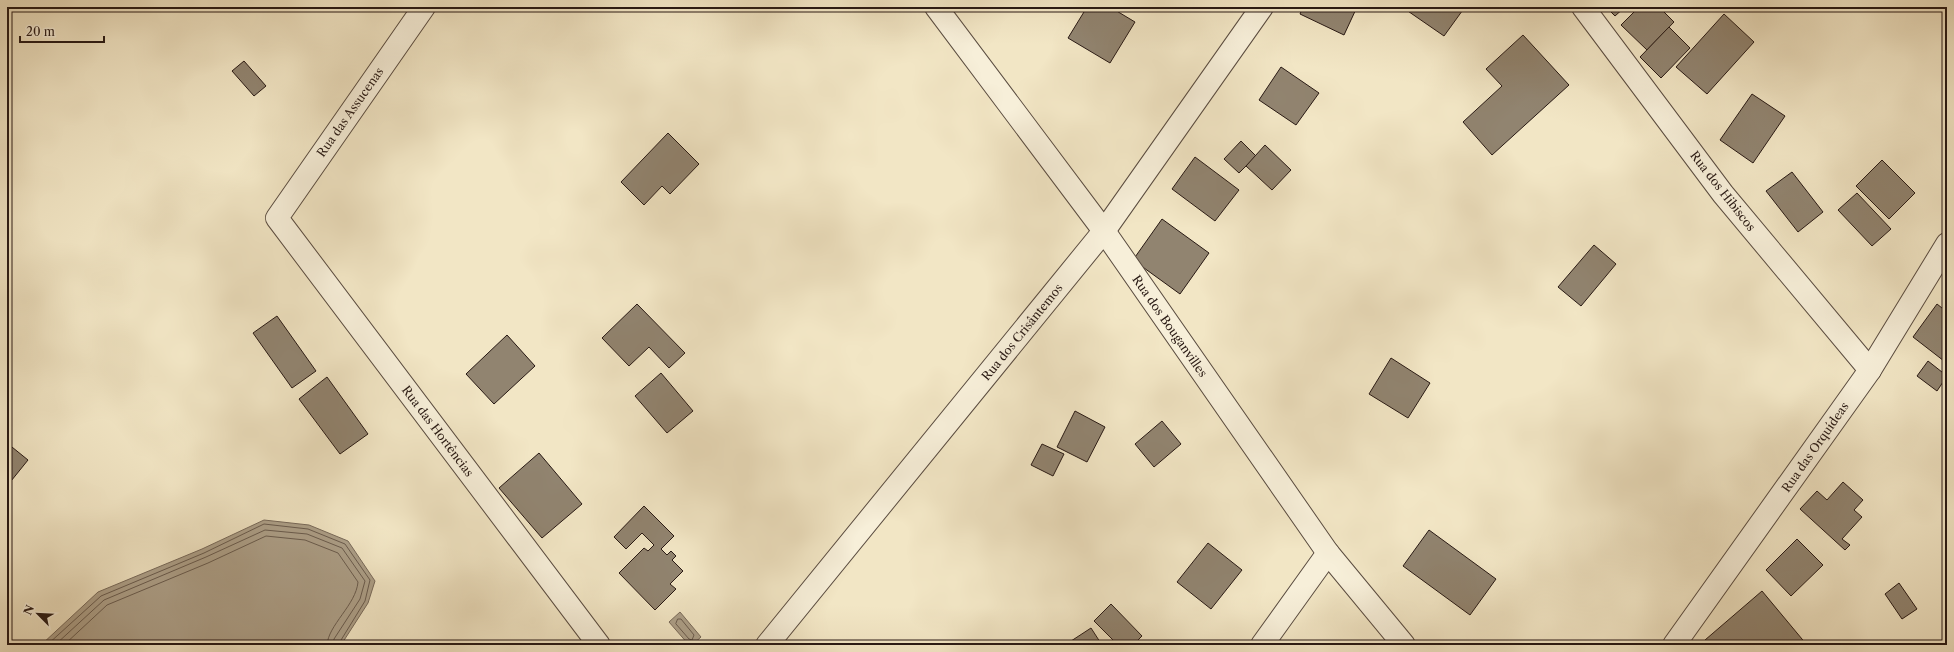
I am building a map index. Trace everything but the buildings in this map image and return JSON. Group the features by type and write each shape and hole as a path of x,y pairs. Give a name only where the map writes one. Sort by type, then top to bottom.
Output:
{"street":[{"name":"Rua das Assucenas","path":"277,218 424,7"},
{"name":"Rua dos Bouganvilles","path":"936,7 1104,231 1328,553 1404,645"},
{"name":"Rua dos Crisântemos","path":"766,645 1104,231 1262,7"},
{"name":"Rua dos Hibiscos","path":"1583,7 1723,194 1870,370"},
{"name":"Rua das Hortências","path":"277,218 599,645"},
{"name":"Rua das Orquídeas","path":"1674,645 1870,370 1947,244"},
{"path":"1262,645 1328,553"}],"water":[{"path":"264,520 309,525 348,541 375,581 368,603 341,645 41,645 98,592 202,549"},
{"path":"680,612 701,637 692,645 689,645 669,622"}]}
